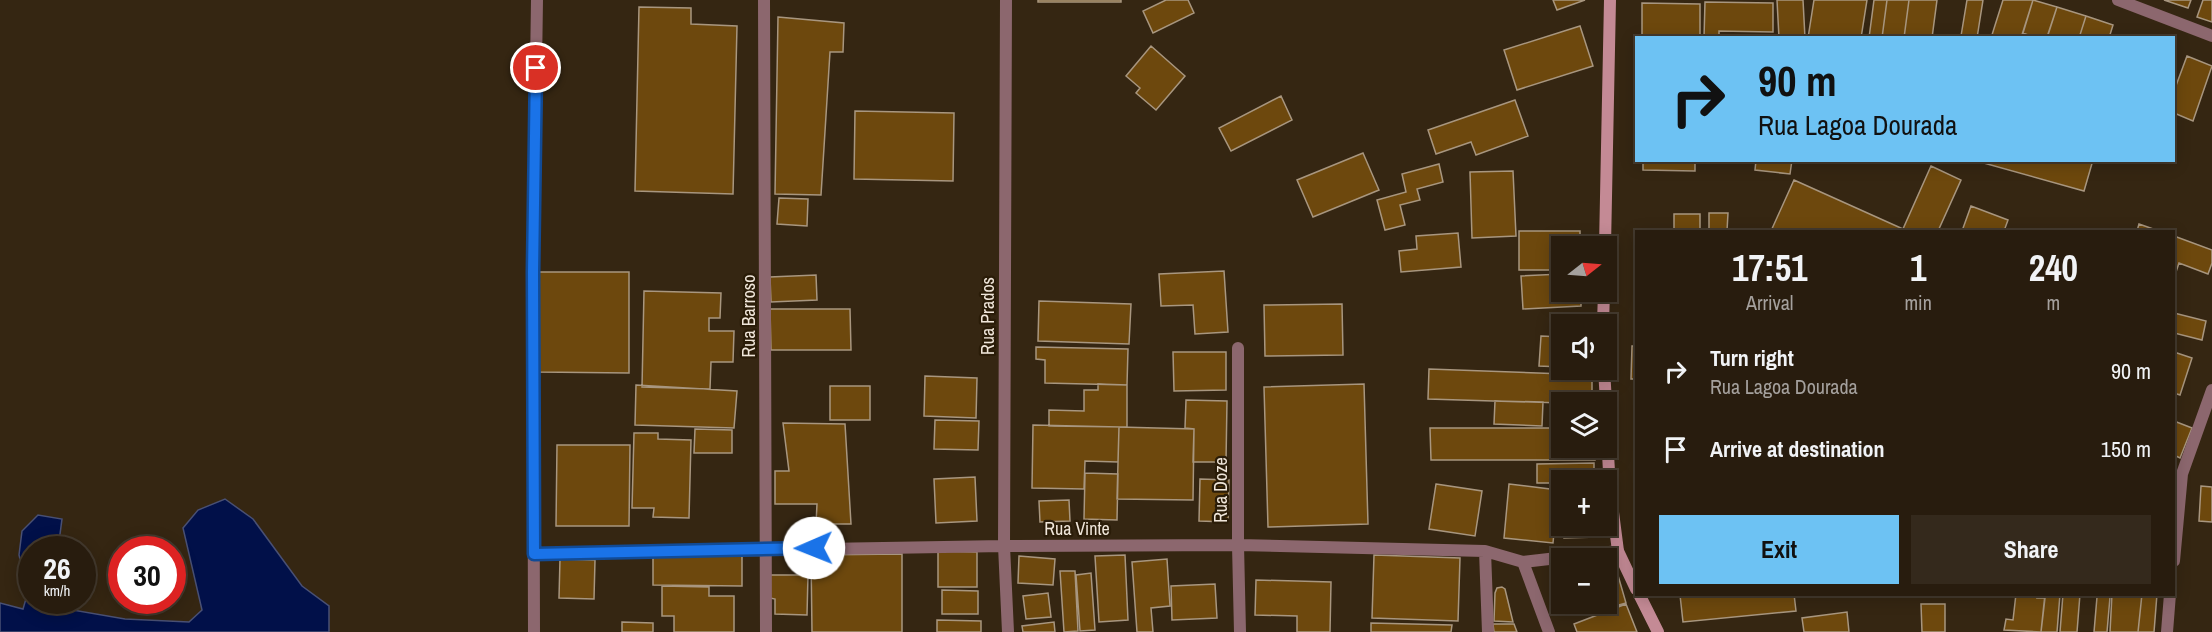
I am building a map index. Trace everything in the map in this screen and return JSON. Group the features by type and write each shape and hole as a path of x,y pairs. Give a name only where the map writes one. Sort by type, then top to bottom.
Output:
{"main road":[{"path":"1605,236 1610,0"},
{"path":"1608,458 1618,551 1635,587"},
{"path":"1640,596 1658,632"}],"street":[{"path":"534,632 533,272 537,0"},
{"name":"Rua Barroso","path":"764,0 766,632"},
{"name":"Rua Prados","path":"1006,0 1004,546 1008,632"},
{"path":"2118,0 2212,36"},
{"name":"Rua Doze","path":"1238,348 1240,632"},
{"path":"2175,550 2182,474 2212,390"},
{"name":"Rua Vinte","path":"534,554 767,549 1238,545 1485,551 1523,562 1618,551"},
{"path":"1485,551 1488,632"},
{"path":"1523,562 1548,632"},
{"path":"2167,632 2170,596"}],"shaded area":[{"path":"225,499 253,519 302,586 329,606 329,632 0,632 0,603 18,608 18,614 96,614 125,619 189,622 202,610 183,528 198,510"},
{"path":"38,515 62,519 60,536 21,536 22,531"}],"building":[{"path":"1038,0 1121,0 1121,2 1038,2"},
{"path":"1166,0 1188,0 1194,13 1153,33 1143,11"},
{"path":"1553,0 1585,0 1557,10"},
{"path":"1777,0 1803,0 1805,36 1779,36"},
{"path":"1814,0 1867,0 1861,36 1808,36"},
{"path":"1874,0 1887,0 1882,36 1869,36"},
{"path":"1887,0 1909,0 1904,36 1882,36"},
{"path":"1909,0 1937,0 1932,36 1904,36"},
{"path":"1967,0 1983,0 1977,36 1961,36"},
{"path":"2003,0 2033,0 2022,36 1992,36"},
{"path":"2033,0 2057,7 2048,36 2031,36 2023,33"},
{"path":"2164,0 2191,0 2188,8"},
{"path":"2203,0 2212,0 2212,22 2197,17"},
{"path":"1705,2 1773,3 1773,32 1719,31 1719,36 1704,36"},
{"path":"1642,3 1700,4 1700,36 1642,36"},
{"path":"639,7 691,8 691,24 737,26 733,194 635,191"},
{"path":"2057,7 2086,16 2080,36 2048,34"},
{"path":"2086,16 2113,25 2110,36 2080,36"},
{"path":"778,17 844,23 843,52 830,52 821,195 775,194"},
{"path":"1580,26 1593,66 1517,90 1504,50"},
{"path":"1151,46 1185,76 1156,110 1136,93 1140,88 1126,76"},
{"path":"2187,56 2212,66 2193,121 2175,113 2175,88"},
{"path":"1281,96 1292,120 1231,151 1219,128"},
{"path":"1515,100 1528,136 1476,155 1471,142 1436,154 1428,130"},
{"path":"855,111 954,113 953,181 854,179"},
{"path":"1363,153 1379,190 1313,217 1297,180"},
{"path":"1643,162 1695,162 1695,171 1643,170"},
{"path":"1756,162 1792,162 1790,174 1755,170"},
{"path":"1980,162 2092,162 2084,191"},
{"path":"1439,164 1443,182 1417,189 1420,200 1400,205 1405,225 1385,230 1377,200 1406,192 1402,174"},
{"path":"1931,166 1961,180 1938,230 1903,229"},
{"path":"1513,171 1516,236 1472,238 1470,172"},
{"path":"1794,180 1905,230 1771,230"},
{"path":"779,198 808,199 807,226 777,224"},
{"path":"1971,206 2008,220 2004,230 1962,230"},
{"path":"1709,213 1728,213 1727,230 1709,230"},
{"path":"1674,214 1700,214 1700,230 1674,230"},
{"path":"2139,224 2156,230 2137,230"},
{"path":"1519,231 1580,231 1580,236 1551,236 1551,270 1519,270"},
{"path":"1458,233 1461,267 1401,272 1399,251 1417,249 1416,236"},
{"path":"2175,236 2212,250 2212,263 2208,274 2179,263 2175,275"},
{"path":"1224,271 1228,332 1195,334 1193,305 1161,306 1159,274"},
{"path":"539,272 629,272 629,373 538,372"},
{"path":"816,275 817,300 771,302 770,277"},
{"path":"1551,275 1551,302 1581,302 1581,306 1523,309 1521,276"},
{"path":"644,291 721,293 720,318 709,318 709,331 734,331 733,362 711,362 710,389 642,387"},
{"path":"1039,301 1131,304 1129,344 1038,341"},
{"path":"1342,304 1343,355 1265,356 1264,305"},
{"path":"770,309 850,309 851,350 771,350"},
{"path":"2175,313 2206,321 2202,340 2175,333"},
{"path":"1541,336 1551,336 1551,367 1539,366"},
{"path":"1632,346 1635,346 1635,379 1631,379"},
{"path":"1036,347 1128,349 1127,385 1045,383 1045,360 1036,359"},
{"path":"1173,352 1226,352 1226,390 1174,391"},
{"path":"2175,352 2192,358 2180,395 2175,393"},
{"path":"1429,369 1551,373 1551,380 1592,380 1592,392 1551,392 1551,403 1428,399"},
{"path":"925,376 977,378 976,418 924,416"},
{"path":"1098,384 1127,385 1127,427 1049,426 1049,410 1084,411 1084,390 1098,390"},
{"path":"1364,384 1368,524 1268,527 1264,387"},
{"path":"636,385 737,391 734,428 635,425"},
{"path":"830,386 870,386 870,420 830,420"},
{"path":"1186,400 1227,401 1226,462 1193,462 1194,429 1185,428"},
{"path":"1495,401 1543,402 1542,426 1494,424"},
{"path":"935,420 979,421 978,450 934,449"},
{"path":"2175,421 2192,428 2180,458 2175,456"},
{"path":"783,423 845,424 851,524 816,524 817,504 775,504 775,471 789,471"},
{"path":"1033,425 1119,427 1118,462 1085,461 1084,489 1032,488"},
{"path":"1119,427 1194,429 1193,500 1117,499"},
{"path":"1430,428 1551,428 1551,458 1595,458 1595,460 1431,460"},
{"path":"695,429 732,430 732,453 694,453"},
{"path":"634,433 658,433 658,439 691,440 689,518 653,517 654,508 632,508"},
{"path":"557,445 630,445 629,526 556,526"},
{"path":"1594,463 1594,470 1551,470 1551,483 1537,483 1537,464"},
{"path":"1085,473 1118,474 1117,520 1084,519"},
{"path":"975,477 977,521 936,523 934,479"},
{"path":"1200,479 1229,480 1228,522 1199,521"},
{"path":"1436,484 1482,491 1475,536 1429,529"},
{"path":"1509,484 1551,489 1553,543 1504,538"},
{"path":"2201,486 2212,487 2212,522 2199,521"},
{"path":"1069,500 1070,521 1040,522 1039,501"},
{"path":"1564,536 1597,536 1597,537 1564,538"},
{"path":"938,551 977,552 977,587 938,587"},
{"path":"653,554 742,554 742,586 653,585"},
{"path":"902,554 902,632 812,632 811,555"},
{"path":"1125,555 1128,620 1099,622 1095,556"},
{"path":"1374,555 1460,558 1458,621 1372,618"},
{"path":"1019,556 1055,559 1053,585 1018,583"},
{"path":"560,559 595,560 594,599 559,598"},
{"path":"1167,559 1170,606 1151,608 1153,632 1137,632 1132,562"},
{"path":"1060,571 1075,571 1078,631 1064,632"},
{"path":"1617,572 1626,603 1617,605"},
{"path":"1091,573 1095,630 1080,631 1076,575"},
{"path":"770,575 808,575 807,615 775,614 775,599 770,598"},
{"path":"1256,580 1331,582 1330,632 1297,632 1297,616 1255,615"},
{"path":"1215,584 1217,618 1172,620 1171,586"},
{"path":"662,586 709,587 709,596 734,596 734,632 674,632 674,616 662,616"},
{"path":"1497,588 1505,589 1513,622 1494,621 1495,593"},
{"path":"942,590 978,591 978,614 942,614"},
{"path":"1048,593 1051,617 1026,619 1023,596"},
{"path":"1680,596 1794,596 1796,611 1683,622"},
{"path":"2016,596 2045,598 2041,632 2004,630 2006,619 2013,620"},
{"path":"2045,596 2060,596 2057,632 2041,632"},
{"path":"2063,596 2080,596 2077,632 2060,632"},
{"path":"2112,596 2142,596 2138,632 2110,632"},
{"path":"2142,596 2157,596 2154,632 2138,632"},
{"path":"2097,597 2110,597 2107,632 2094,632"},
{"path":"1626,604 1637,632 1577,632 1574,624 1600,614 1617,614 1617,607"},
{"path":"1921,604 1945,604 1945,632 1922,632"},
{"path":"1847,612 1849,632 1804,632 1802,618"},
{"path":"937,620 981,621 981,632 937,632"},
{"path":"622,622 653,623 653,632 622,632"},
{"path":"1054,622 1055,632 1023,632 1022,626"},
{"path":"1371,623 1452,625 1451,632 1371,632"},
{"path":"1493,624 1514,624 1517,632 1494,632"}],"route":[{"path":"536,68 533,272 534,554 814,548"}]}
